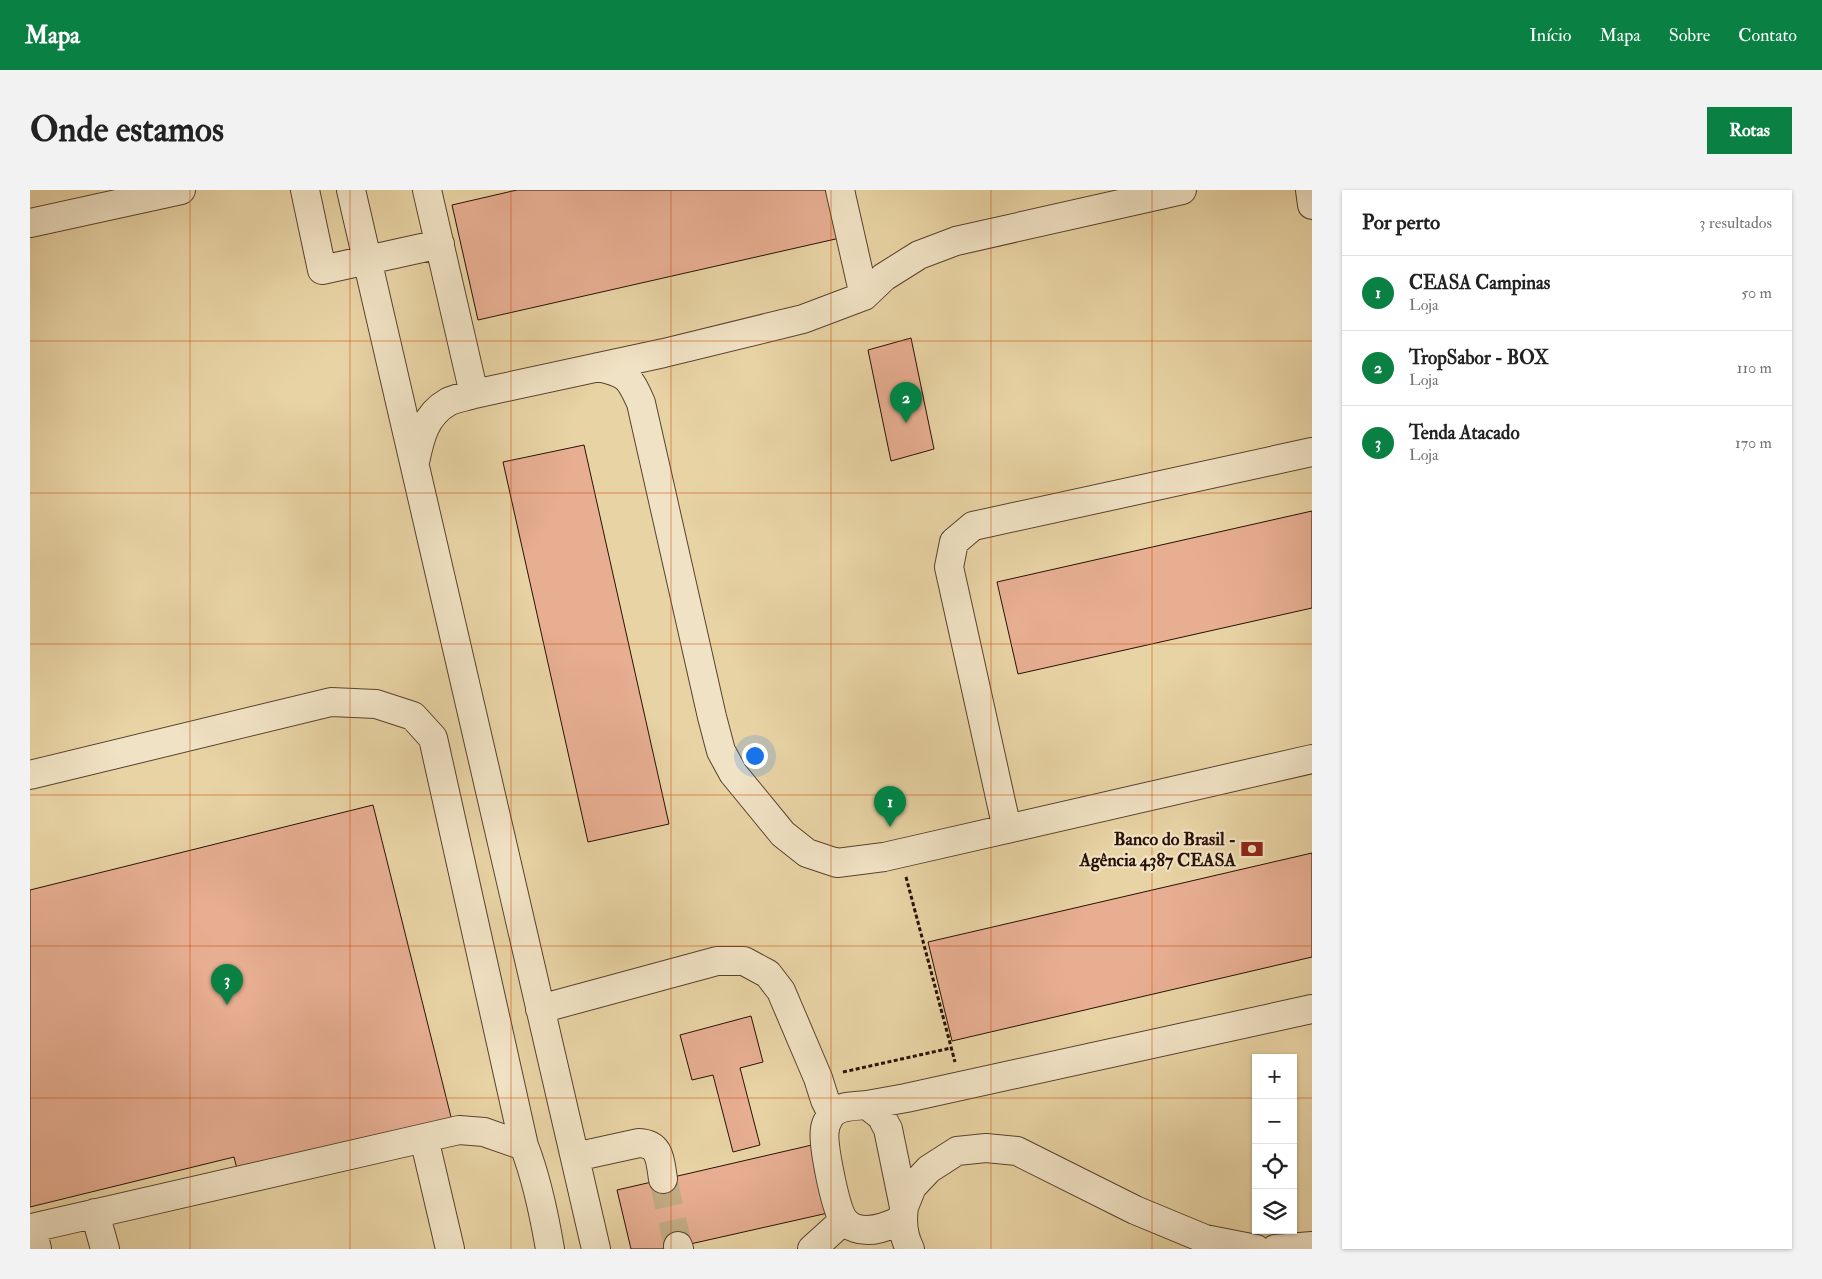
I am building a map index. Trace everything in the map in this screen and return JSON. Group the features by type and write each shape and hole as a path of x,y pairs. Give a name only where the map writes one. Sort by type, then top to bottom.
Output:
{"lane":[{"path":"30,223 181,190"},
{"path":"305,190 322,270 440,244"},
{"path":"351,190 596,1249"},
{"path":"427,190 474,394"},
{"path":"840,190 864,296"},
{"path":"414,464 420,435 431,416 448,402 474,394 664,353 803,319 864,296 884,277 919,255 956,241 1182,190"},
{"path":"1310,190 1312,205"},
{"path":"641,404 644,378 650,365 664,353"},
{"path":"598,367 617,372 631,382 641,404 710,708 722,752 733,772 784,834 807,853 837,863 884,857 1312,759"},
{"path":"1008,829 949,567 954,542 973,526 1312,452"},
{"path":"30,775 331,702 376,704 413,716 433,738 524,1146 531,1163 550,1249"},
{"path":"540,1009 717,961 744,961 768,974 781,991 832,1114"},
{"path":"1256,1249 1205,1238 1135,1210 1016,1151 986,1148 957,1151 929,1169 912,1187 903,1213 888,1227 865,1239 844,1220 838,1206 825,1148 825,1128 832,1114 847,1106 867,1105 962,1086 1312,1010"},
{"path":"867,1105 881,1116 888,1129 903,1213 906,1242 910,1249"},
{"path":"37,1249 32,1228 458,1130 484,1132 524,1146"},
{"path":"424,1138 450,1249"},
{"path":"574,1157 639,1143 648,1144 655,1149 659,1157 663,1179"},
{"path":"95,1213 105,1249"},
{"path":"812,1249 844,1220"},
{"path":"1275,1249 1312,1246"}],"path":[{"path":"905,874 962,1086"},
{"path":"818,1078 923,1056 951,1048"}],"building":[{"path":"517,190 829,190 840,238 478,320 452,205"},
{"path":"911,338 934,449 891,461 868,350"},
{"path":"584,445 669,824 588,842 503,462"},
{"path":"1312,511 1312,608 1018,674 997,582"},
{"path":"373,805 452,1121 238,1173 234,1157 30,1207 30,890"},
{"path":"1312,853 1312,957 952,1041 928,942"},
{"path":"751,1016 763,1062 740,1068 760,1145 733,1152 713,1075 692,1080 680,1035"},
{"path":"812,1145 828,1213 668,1249 631,1249 617,1190"}],"tunnel":[{"path":"663,1179 678,1246"}],"place":[{"name":"TropSabor - BOX","path":"906,423"},
{"name":"CEASA Campinas","path":"890,827"},
{"name":"Banco do Brasil - Agência 4387 CEASA","path":"1252,849"},
{"name":"Tenda Atacado","path":"227,1005"}]}
